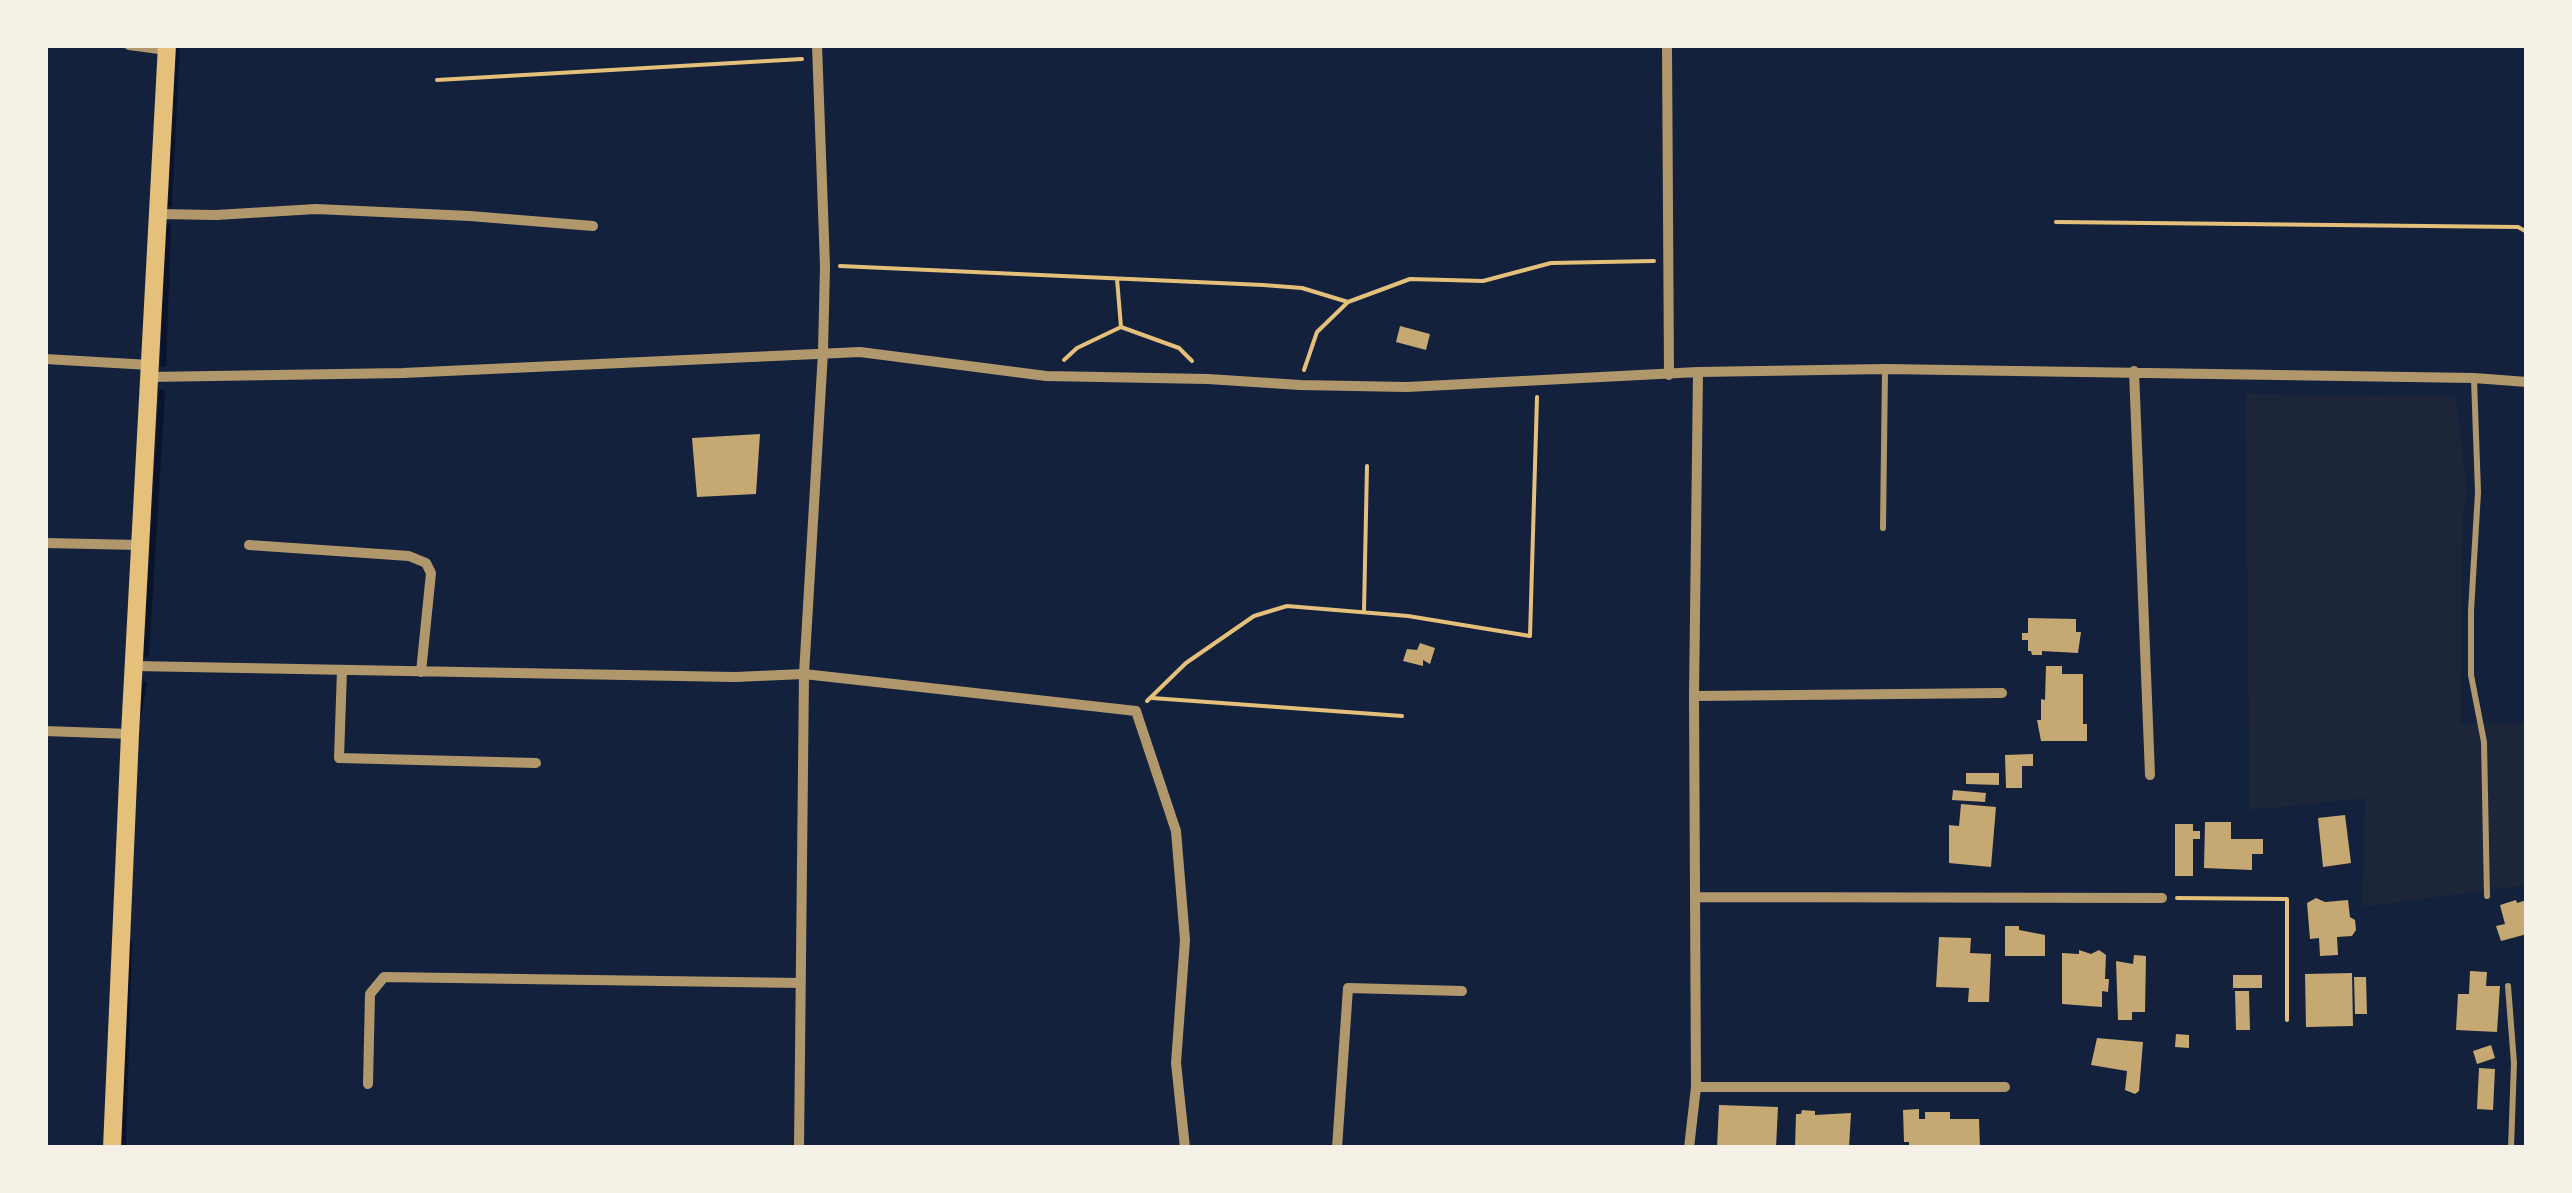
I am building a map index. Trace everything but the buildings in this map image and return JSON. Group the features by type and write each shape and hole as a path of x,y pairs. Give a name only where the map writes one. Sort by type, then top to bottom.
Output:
{"main road":[{"path":"112,1148 167,48"}],"street":[{"path":"129,45 167,48"},
{"path":"799,1148 804,674 825,266 816,45"},
{"path":"1668,45 1669,374"},
{"path":"158,214 216,215 316,208 594,226"},
{"path":"45,360 150,372 403,373 860,352 1046,376 1407,387 1698,372 1886,368 2527,382"},
{"path":"2134,371 2150,775"},
{"path":"1689,1148 1696,1086 1694,696 1698,372"},
{"path":"45,543 140,545"},
{"path":"249,545 419,558 432,572 422,672"},
{"path":"134,666 734,677 804,674 1136,711 1176,831 1186,940 1176,1063 1185,1148"},
{"path":"342,670 339,758 536,763"},
{"path":"1694,696 2002,693"},
{"path":"45,731 130,734"},
{"path":"1697,897 2162,898"},
{"path":"368,1084 370,994 384,977 801,983"},
{"path":"1337,1148 1348,988 1462,991"},
{"path":"1696,1086 2005,1088"}],"lane":[{"path":"1883,528 1886,368"},
{"path":"2474,378 2478,492 2471,675 2484,742 2487,896"},
{"path":"2508,986 2514,1063 2510,1148"}],"path":[{"path":"437,80 816,58"},
{"path":"2056,222 2518,226 2527,232"},
{"path":"1300,385 1317,332 1348,302 1410,280 1482,281 1552,263 1668,261"},
{"path":"825,266 1302,288 1348,302"},
{"path":"1117,279 1121,327"},
{"path":"1046,376 1077,348 1121,327 1179,348 1208,379"},
{"path":"1136,711 1186,663 1254,616 1287,606 1408,616 1530,636 1538,381"},
{"path":"1364,612 1367,466"},
{"path":"1150,698 1402,716"},
{"path":"2162,898 2287,899 2287,1020"}],"shaded area":[{"path":"2245,394 2456,397 2467,492 2462,524 2461,723 2527,723 2527,885 2362,907 2365,798 2250,810"}],"waterway":[{"path":"169,204 177,45"},
{"path":"163,364 168,226"},
{"path":"146,655 162,392"},
{"path":"139,712 144,684"},
{"path":"123,1148 129,944"}]}
